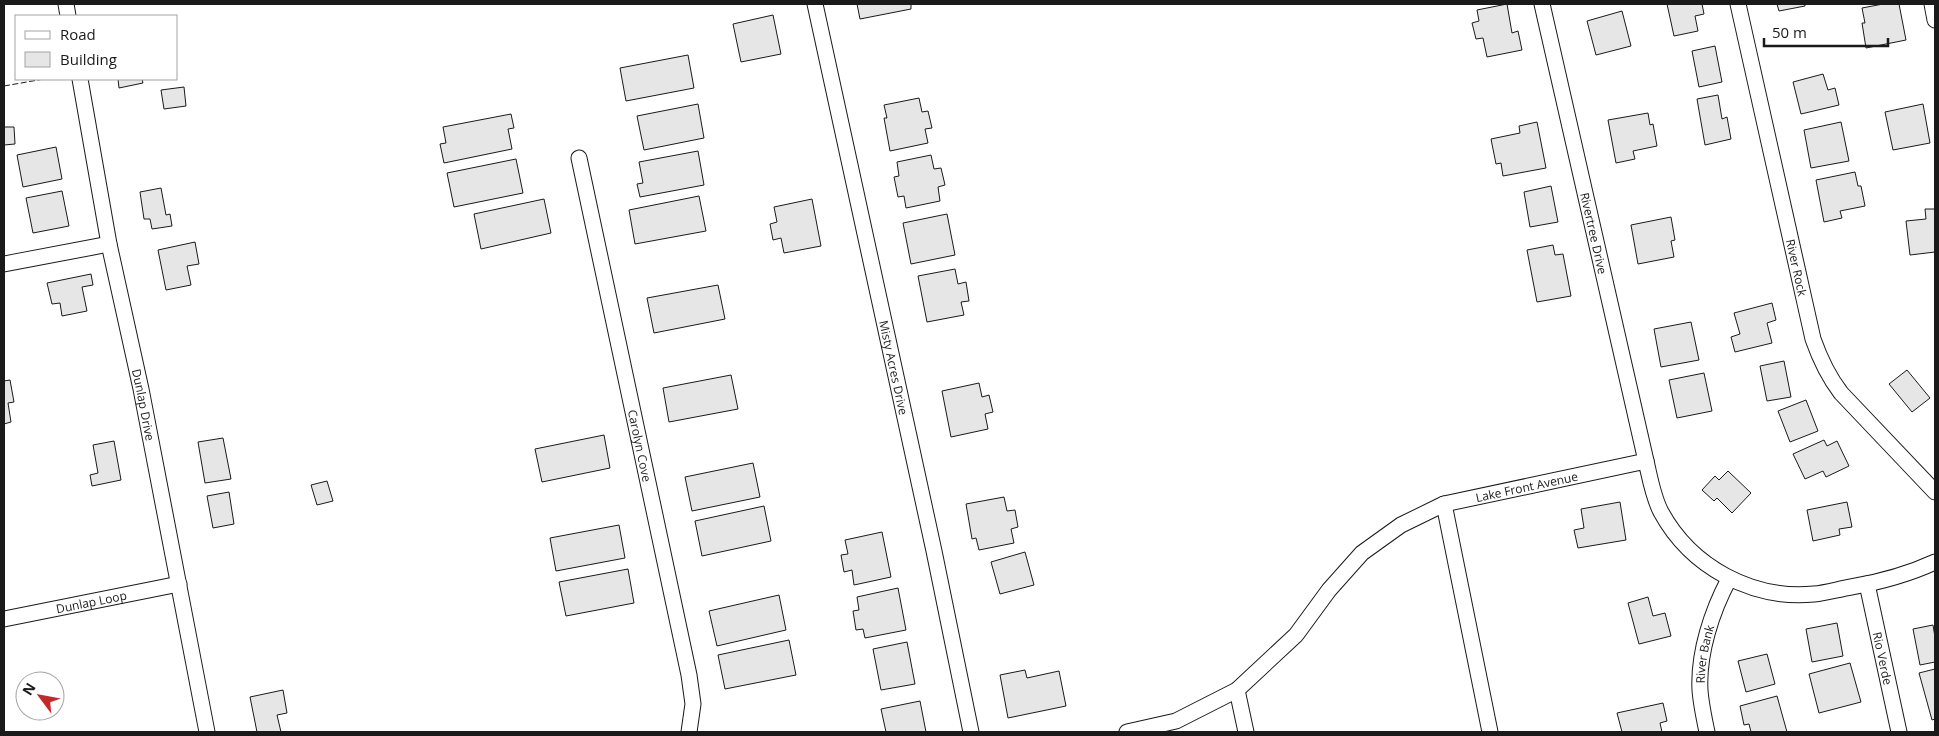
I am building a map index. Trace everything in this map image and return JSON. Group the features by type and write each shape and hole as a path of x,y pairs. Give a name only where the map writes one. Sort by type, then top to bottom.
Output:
{"street":[{"name":"Misty Acres Drive","path":"815,4 934,551 971,732"},
{"name":"Rivertree Drive","path":"1542,4 1646,461"},
{"name":"River Rock","path":"1738,4 1813,339 1821,361 1841,394 1935,492"},
{"path":"1932,4 1935,20"},
{"name":"Dunlap Drive","path":"80,80 109,244 141,389 207,732"},
{"name":"Carolyn Cove","path":"579,158 689,675 693,704 689,732"},
{"path":"4,264 109,244"},
{"name":"Lake Front Avenue","path":"1127,732 1176,721 1238,690 1296,635 1329,590 1362,553 1401,525 1444,504 1646,461"},
{"path":"1646,461 1653,492 1661,512 1692,552 1711,568 1746,586 1789,594 1814,594 1867,584 1910,572 1935,562"},
{"path":"1444,504 1490,732"},
{"name":"River Bank","path":"1707,732 1700,689 1702,662 1707,636 1720,597 1729,578"},
{"name":"Dunlap Loop","path":"4,620 179,584"},
{"name":"Rio Verde","path":"1867,584 1899,732"},
{"path":"1238,690 1246,732"}],"building":[{"path":"857,4 911,4 911,9 860,19"},
{"path":"1507,4 1512,33 1518,31 1522,50 1487,57 1483,38 1476,39 1472,23 1479,21 1477,10"},
{"path":"1667,4 1702,4 1704,14 1695,16 1698,31 1674,36"},
{"path":"1777,4 1805,4 1805,6 1779,11"},
{"path":"1883,4 1899,4 1906,40 1866,48 1862,8"},
{"path":"1622,11 1631,46 1596,55 1587,21"},
{"path":"773,15 781,54 741,62 733,24"},
{"path":"1715,46 1722,82 1699,87 1692,51"},
{"path":"688,55 694,88 626,101 620,68"},
{"path":"1823,74 1828,90 1835,88 1839,105 1801,114 1793,82"},
{"path":"118,80 142,80 143,83 119,88"},
{"path":"184,87 186,106 164,109 161,90"},
{"path":"1718,95 1722,119 1727,117 1731,139 1705,145 1697,99"},
{"path":"919,98 922,112 928,111 932,128 925,129 928,143 890,151 884,118 887,118 884,105"},
{"path":"698,104 704,138 644,150 637,116"},
{"path":"1923,104 1930,143 1893,150 1885,112"},
{"path":"1648,113 1650,125 1653,124 1657,146 1633,151 1635,159 1616,163 1608,120"},
{"path":"511,114 514,128 508,129 512,149 444,163 440,144 446,143 443,127"},
{"path":"1537,122 1546,168 1503,176 1501,163 1496,164 1491,139 1520,133 1519,126"},
{"path":"1841,122 1849,161 1811,168 1804,130"},
{"path":"4,127 14,127 15,144 4,145"},
{"path":"56,147 62,179 23,187 17,155"},
{"path":"698,151 704,185 640,197 637,184 643,183 639,162"},
{"path":"931,155 934,169 941,168 945,185 938,187 940,201 906,208 904,196 898,197 894,177 899,176 897,162"},
{"path":"516,159 523,193 454,207 447,173"},
{"path":"1855,172 1858,186 1861,186 1865,206 1840,211 1842,218 1824,222 1816,180"},
{"path":"1551,186 1558,222 1530,227 1524,192"},
{"path":"161,188 166,215 170,214 172,226 152,229 150,219 144,219 140,192"},
{"path":"62,191 69,226 33,233 26,198"},
{"path":"699,196 706,231 635,244 629,210"},
{"path":"544,199 551,233 481,249 474,214"},
{"path":"812,199 821,246 784,253 781,238 773,240 770,224 777,222 774,207"},
{"path":"1925,209 1935,209 1935,252 1910,255 1906,221 1926,219"},
{"path":"947,214 955,255 911,264 903,223"},
{"path":"1671,217 1675,240 1671,241 1674,257 1638,264 1631,225"},
{"path":"195,242 199,264 187,266 191,285 166,290 158,250"},
{"path":"1553,245 1555,255 1563,254 1571,296 1537,302 1527,250"},
{"path":"955,269 958,284 966,282 969,301 961,302 964,315 927,322 918,276"},
{"path":"91,274 93,285 82,287 87,311 62,316 60,303 52,304 47,283"},
{"path":"718,285 725,319 654,333 647,298"},
{"path":"1772,303 1776,320 1767,323 1772,343 1735,352 1731,337 1740,334 1734,313"},
{"path":"1691,322 1699,360 1661,367 1654,329"},
{"path":"1784,361 1791,397 1767,401 1760,366"},
{"path":"1907,370 1930,398 1912,412 1889,384"},
{"path":"1704,373 1712,411 1677,418 1669,380"},
{"path":"731,375 738,409 669,422 663,388"},
{"path":"10,380 14,402 8,403 11,422 4,424 4,381"},
{"path":"979,383 982,397 989,395 993,412 985,414 988,429 951,437 942,391"},
{"path":"1806,400 1818,431 1790,442 1778,411"},
{"path":"604,435 610,468 542,482 535,449"},
{"path":"223,438 231,479 205,483 198,442"},
{"path":"1824,440 1827,446 1837,441 1849,466 1826,477 1823,471 1805,479 1793,454"},
{"path":"114,441 121,480 92,486 90,475 98,473 93,445"},
{"path":"753,463 760,497 692,511 685,477"},
{"path":"1728,471 1751,493 1732,513 1717,498 1714,501 1702,490 1715,476 1719,480"},
{"path":"327,481 333,501 317,505 311,485"},
{"path":"229,492 234,524 213,528 207,496"},
{"path":"1004,497 1007,511 1015,510 1018,527 1011,529 1014,543 979,550 976,538 972,539 966,504"},
{"path":"1620,502 1626,540 1578,548 1574,530 1584,528 1581,509"},
{"path":"1847,502 1852,527 1839,529 1840,535 1813,541 1807,510"},
{"path":"764,506 771,541 702,556 695,521"},
{"path":"619,525 625,558 556,571 550,538"},
{"path":"882,532 891,577 854,585 852,570 844,572 841,555 848,554 845,540"},
{"path":"1025,552 1034,585 1000,594 991,562"},
{"path":"628,569 634,603 566,616 559,582"},
{"path":"898,588 906,630 865,638 863,629 856,630 853,611 859,610 857,597"},
{"path":"779,595 786,630 717,646 709,611"},
{"path":"1648,597 1653,616 1665,613 1671,636 1639,644 1628,603"},
{"path":"1837,623 1843,656 1812,662 1806,629"},
{"path":"1933,625 1935,662 1920,665 1913,629"},
{"path":"789,640 796,675 725,689 718,655"},
{"path":"907,642 915,684 881,690 873,649"},
{"path":"1767,654 1775,684 1746,692 1738,661"},
{"path":"1850,663 1861,702 1819,713 1809,674"},
{"path":"1935,669 1935,719 1932,720 1919,673"},
{"path":"1025,670 1027,678 1059,671 1066,706 1008,718 1000,675"},
{"path":"283,690 287,713 277,715 281,732 257,732 250,697"},
{"path":"1777,696 1787,732 1751,732 1749,724 1744,725 1740,706"},
{"path":"920,701 926,732 886,732 881,709"},
{"path":"1663,703 1667,721 1660,723 1662,732 1622,732 1617,713"}],"fence":[{"path":"4,86 38,80"}]}
